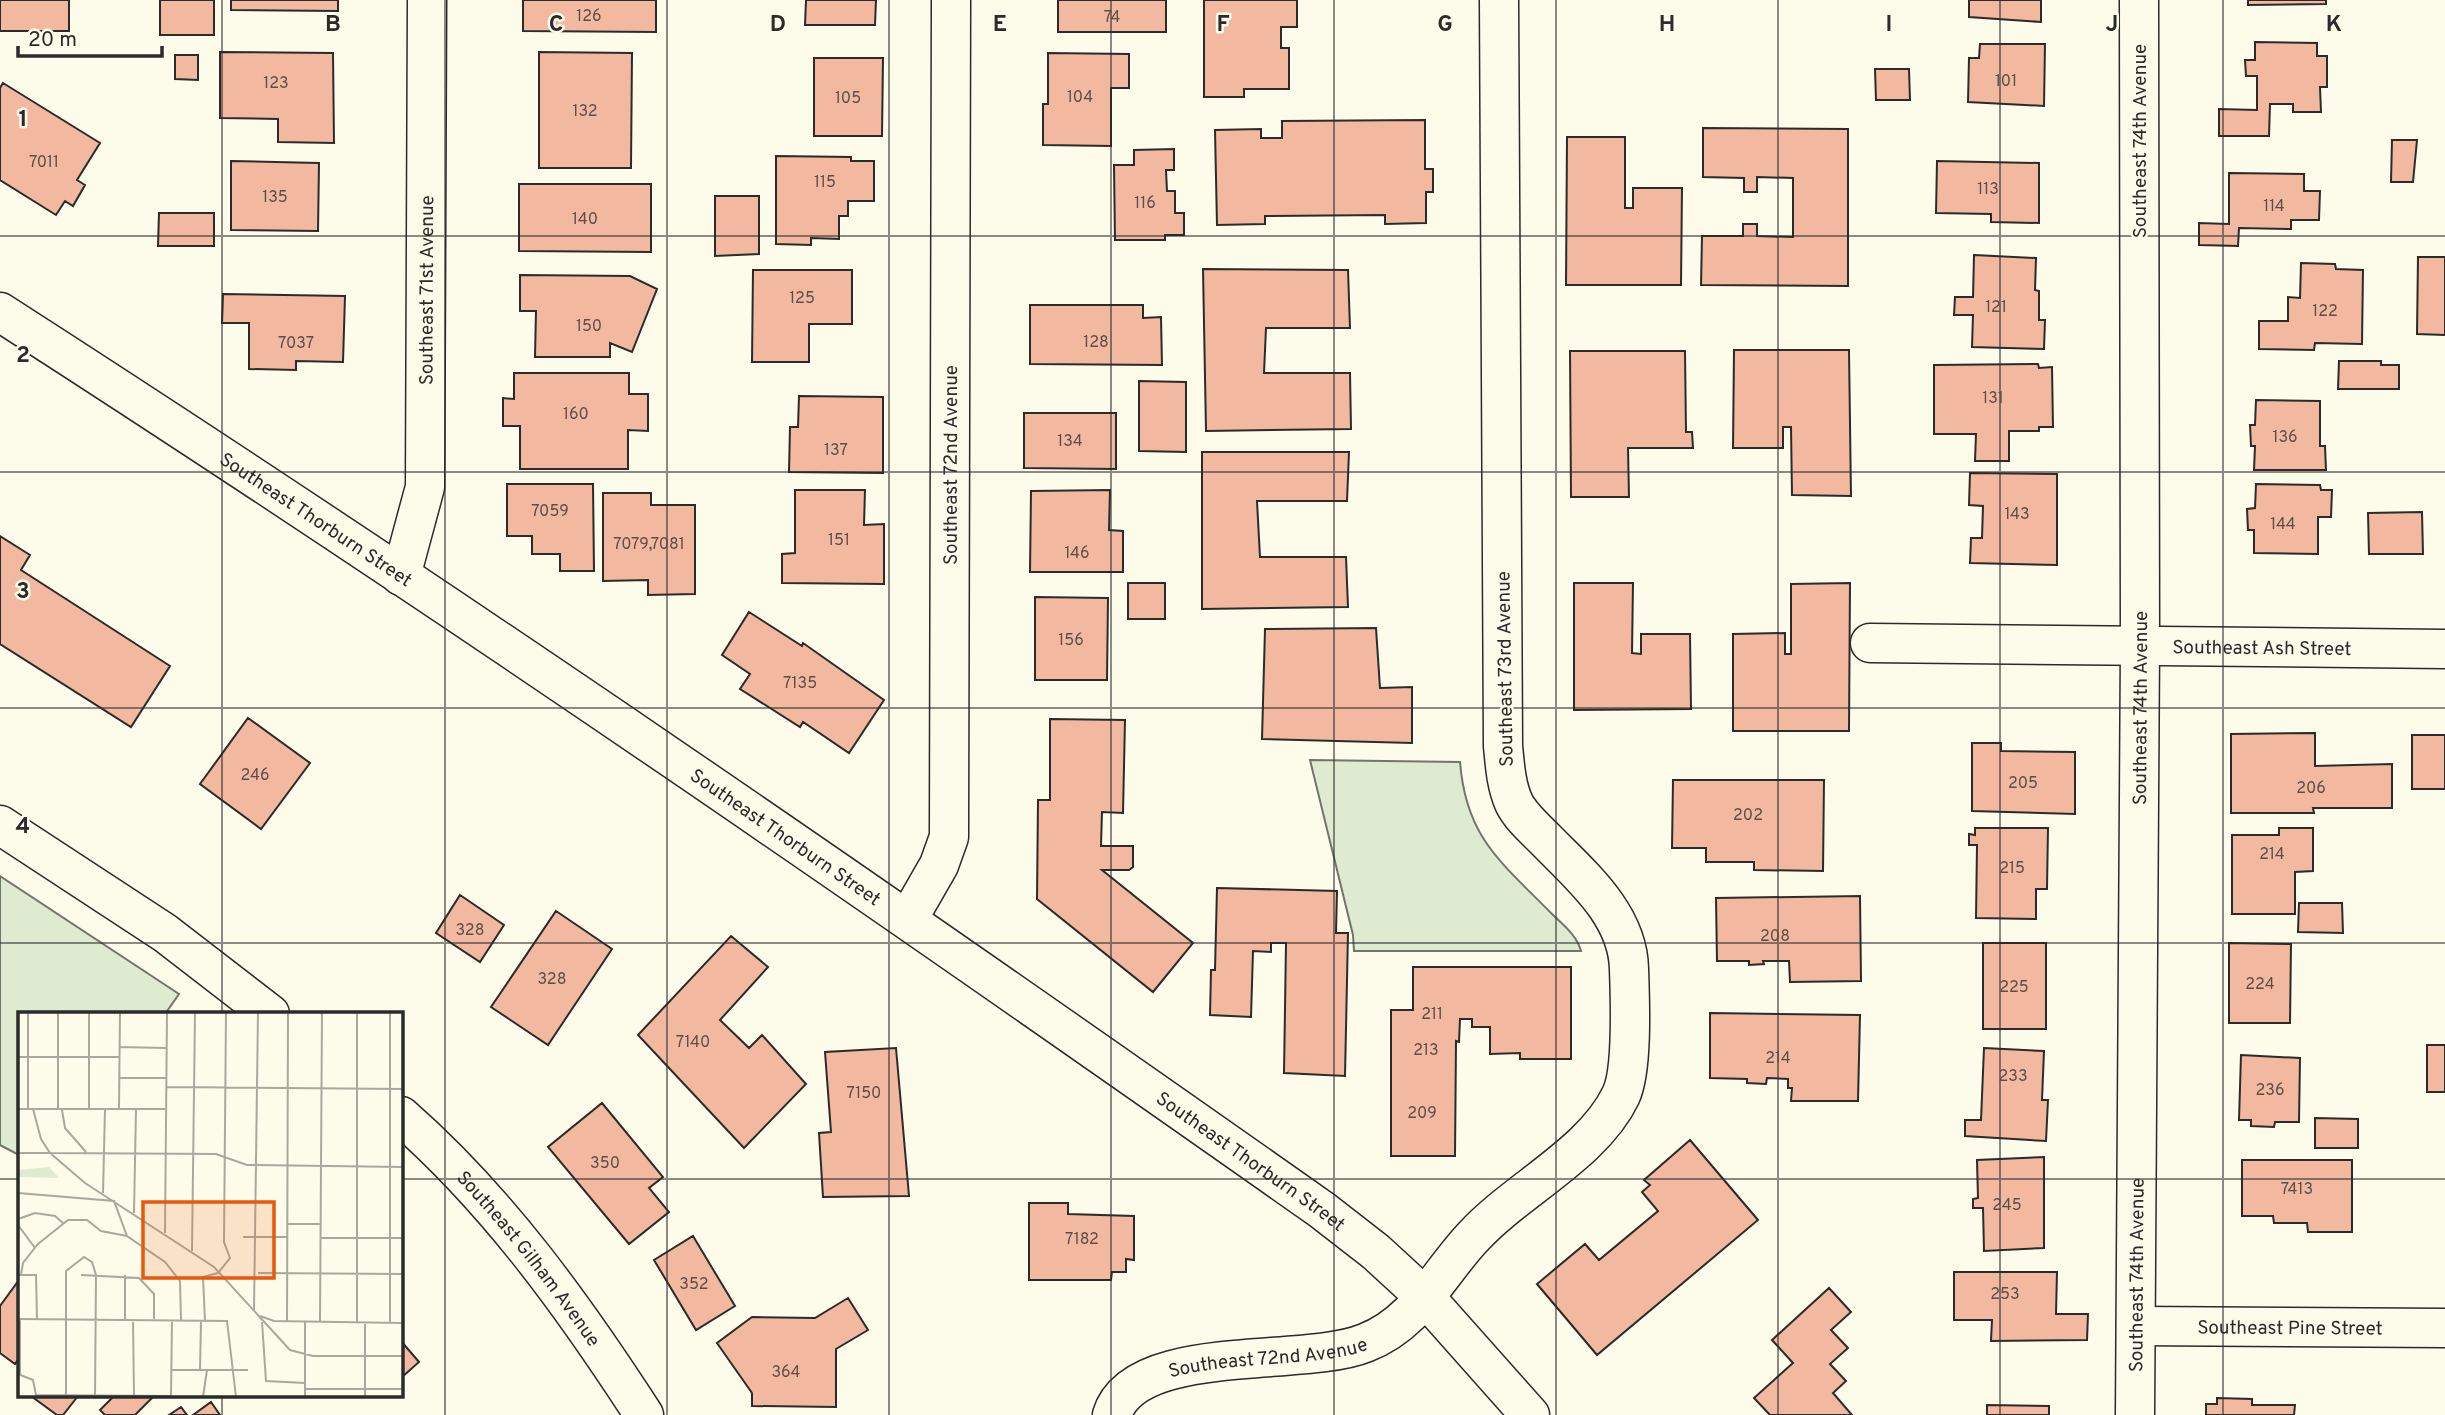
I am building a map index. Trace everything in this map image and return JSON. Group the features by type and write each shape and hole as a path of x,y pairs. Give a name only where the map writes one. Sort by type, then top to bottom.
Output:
{"street":[{"name":"Southeast 71st Avenue","path":"401,576 425,487 427,0"},
{"name":"Southeast 72nd Avenue","path":"908,919 939,865 949,837 951,0"},
{"name":"Southeast 73rd Avenue","path":"1426,1298 1473,1236 1601,1127 1622,1093 1628,1051 1629,965 1620,930 1601,898 1515,805 1506,780 1503,747 1499,0"},
{"name":"Southeast 74th Avenue","path":"2135,1415 2140,645 2139,0"},
{"name":"Southeast Thorburn Street","path":"0,312 401,576 908,919 1322,1210 1376,1252 1426,1298 1530,1415"},
{"name":"Southeast Ash Street","path":"1870,643 2445,649"},
{"path":"0,825 165,933 267,1012"},
{"name":"Southeast Gilham Avenue","path":"402,1117 425,1137 535,1258 584,1322 644,1415"},
{"name":"Southeast 72nd Avenue","path":"1112,1415 1116,1404 1144,1378 1183,1365 1336,1353 1367,1343 1387,1331 1426,1298"},
{"name":"Southeast Pine Street","path":"2136,1326 2445,1328"}],"green space":[{"path":"1310,760 1460,762 1464,788 1478,830 1502,863 1569,930 1581,951 1354,951 1353,935"},
{"path":"0,876 179,994 166,1012 18,1012 18,1154 0,1145"}],"building":[{"path":"0,0 69,0 69,31 0,31"},
{"path":"160,0 214,0 214,35 160,35"},
{"path":"231,0 338,0 338,11 231,10"},
{"path":"523,0 656,0 656,32 523,31"},
{"path":"806,0 876,0 875,25 805,25"},
{"path":"1058,0 1166,0 1166,32 1058,32"},
{"path":"1204,0 1297,0 1297,27 1281,27 1281,48 1289,48 1289,89 1244,89 1244,97 1204,97"},
{"path":"1969,0 2041,0 2041,22 1969,17"},
{"path":"2248,0 2326,0 2326,4 2248,5"},
{"path":"2255,42 2317,43 2317,56 2327,56 2327,87 2320,87 2321,112 2293,112 2293,104 2270,104 2269,136 2219,136 2219,109 2257,110 2257,76 2246,76 2245,60 2255,60"},
{"path":"1980,44 2045,44 2044,106 1968,102 1969,58 1979,58"},
{"path":"220,52 333,53 334,143 278,142 278,119 220,118"},
{"path":"539,52 632,53 631,168 539,168"},
{"path":"1048,53 1129,54 1129,88 1111,88 1111,146 1043,145 1043,104 1048,104"},
{"path":"175,55 198,55 198,80 175,79"},
{"path":"814,58 883,58 882,136 814,136"},
{"path":"1875,69 1909,69 1910,100 1876,100"},
{"path":"3,83 100,143 77,180 85,185 73,206 65,201 56,215 0,180 0,88"},
{"path":"1425,120 1425,169 1433,169 1433,192 1426,192 1426,223 1385,224 1385,215 1265,216 1265,224 1217,225 1215,130 1261,129 1261,138 1282,138 1282,121"},
{"path":"1703,128 1848,129 1848,286 1701,285 1702,236 1743,236 1743,224 1757,224 1757,236 1793,237 1793,178 1757,177 1757,192 1744,192 1744,178 1703,177"},
{"path":"1567,137 1625,137 1625,208 1633,208 1633,188 1682,188 1681,285 1566,285"},
{"path":"2392,140 2417,140 2413,182 2391,182"},
{"path":"1174,149 1174,170 1166,170 1167,191 1175,191 1175,213 1184,213 1184,235 1165,235 1165,240 1115,240 1114,165 1134,165 1134,150"},
{"path":"776,156 851,157 851,161 874,161 874,201 848,201 848,216 839,216 839,239 811,238 811,245 776,244"},
{"path":"231,161 319,163 318,231 231,230"},
{"path":"1937,161 2039,163 2039,223 1991,222 1991,214 1936,213"},
{"path":"2229,173 2304,174 2304,191 2320,191 2319,220 2291,220 2291,229 2239,228 2238,246 2199,245 2199,223 2229,224"},
{"path":"519,184 651,184 651,252 519,251"},
{"path":"715,196 759,196 759,254 715,256"},
{"path":"159,213 214,213 214,246 158,246"},
{"path":"1974,255 2036,258 2035,290 2039,291 2039,320 2045,320 2044,349 1972,347 1973,315 1954,315 1955,297 1973,297"},
{"path":"2418,257 2445,257 2445,335 2417,334"},
{"path":"2301,263 2335,264 2336,269 2363,270 2362,344 2315,343 2314,350 2259,349 2259,321 2288,321 2288,297 2300,298"},
{"path":"1203,269 1348,270 1350,328 1266,328 1264,373 1350,373 1351,429 1206,431"},
{"path":"753,270 852,270 852,324 809,324 809,362 752,362"},
{"path":"520,275 630,276 657,289 632,352 610,343 610,357 535,357 536,311 520,311"},
{"path":"223,294 345,296 343,362 296,361 296,370 249,369 249,323 222,323"},
{"path":"1030,305 1143,305 1143,318 1161,317 1162,365 1030,364"},
{"path":"1734,350 1849,350 1851,496 1792,495 1791,427 1783,427 1783,448 1733,448"},
{"path":"1570,351 1685,351 1686,432 1692,432 1693,448 1628,448 1629,497 1571,497"},
{"path":"2339,361 2381,361 2381,365 2399,365 2399,389 2338,389"},
{"path":"2038,364 2039,368 2052,367 2053,427 2039,427 2039,431 2009,431 2009,461 1975,461 1976,434 1934,434 1934,365"},
{"path":"514,373 629,373 629,394 648,394 648,431 628,430 628,469 520,469 520,426 503,426 503,398 514,399"},
{"path":"1139,381 1186,382 1186,452 1139,451"},
{"path":"799,396 883,397 883,473 789,472 790,427 798,427"},
{"path":"2256,400 2320,401 2320,446 2325,446 2326,470 2254,470 2255,446 2251,446 2250,425 2255,425"},
{"path":"1024,413 1116,413 1116,469 1024,468"},
{"path":"1202,452 1349,452 1347,501 1257,501 1260,557 1346,557 1348,607 1202,609"},
{"path":"1970,473 2057,474 2057,565 1970,563 1971,538 1982,538 1983,506 1969,505"},
{"path":"507,484 593,484 594,571 560,571 560,554 532,554 532,536 507,536"},
{"path":"2256,484 2320,485 2321,490 2332,490 2331,517 2318,517 2318,554 2254,553 2254,530 2248,530 2247,509 2255,508"},
{"path":"795,490 865,490 864,525 884,524 884,584 782,583 782,554 795,553"},
{"path":"1110,490 1109,530 1123,531 1123,572 1030,572 1031,491"},
{"path":"603,493 651,493 651,505 695,505 695,594 648,595 648,580 603,581"},
{"path":"2422,512 2423,554 2369,554 2368,513"},
{"path":"0,536 30,555 21,570 170,666 131,727 0,644"},
{"path":"1128,583 1165,583 1165,619 1128,619"},
{"path":"1574,583 1633,583 1632,653 1641,654 1641,634 1690,634 1691,709 1574,710"},
{"path":"1850,583 1849,731 1733,731 1733,634 1785,633 1785,654 1791,654 1791,584"},
{"path":"1035,597 1108,598 1107,680 1035,680"},
{"path":"749,612 802,646 803,643 884,700 849,753 803,722 800,727 740,689 750,674 722,655"},
{"path":"1376,628 1380,688 1412,687 1412,743 1262,739 1265,629"},
{"path":"248,718 310,763 261,829 200,784"},
{"path":"1050,719 1125,720 1123,813 1102,812 1101,846 1133,846 1133,867 1129,870 1102,870 1193,943 1153,992 1037,899 1038,800 1050,800"},
{"path":"2315,733 2315,766 2392,764 2392,808 2313,808 2314,813 2231,813 2231,734"},
{"path":"2412,735 2445,735 2445,789 2412,789"},
{"path":"1972,743 2001,743 2001,751 2075,752 2075,814 1972,811"},
{"path":"1673,780 1824,780 1823,871 1754,870 1754,862 1706,862 1706,848 1672,848"},
{"path":"1975,828 2048,828 2047,889 2036,889 2036,919 1976,918 1977,845 1969,845 1969,834 1975,835"},
{"path":"2279,828 2313,828 2313,871 2295,872 2295,914 2232,914 2232,835 2279,835"},
{"path":"1217,888 1337,891 1336,933 1348,933 1345,1076 1284,1073 1286,943 1271,943 1271,952 1253,951 1251,1017 1210,1015 1211,970 1215,970"},
{"path":"460,895 504,925 480,962 436,933"},
{"path":"1860,896 1861,981 1790,982 1789,961 1763,961 1764,964 1749,965 1749,961 1717,961 1716,898"},
{"path":"2299,903 2342,903 2343,933 2298,932"},
{"path":"556,911 612,949 548,1045 491,1007"},
{"path":"731,936 768,967 720,1020 749,1048 762,1035 806,1084 744,1148 638,1035"},
{"path":"1983,943 2046,943 2046,1029 1983,1029"},
{"path":"2229,943 2291,944 2290,1023 2229,1023"},
{"path":"1413,967 1571,967 1571,1059 1520,1059 1520,1053 1490,1054 1490,1027 1472,1027 1472,1019 1460,1019 1459,1042 1456,1041 1455,1156 1391,1156 1391,1010 1413,1010"},
{"path":"1710,1013 1860,1015 1858,1101 1791,1101 1792,1088 1788,1088 1788,1079 1767,1078 1766,1084 1747,1083 1747,1079 1710,1078"},
{"path":"2427,1045 2445,1045 2445,1092 2427,1092"},
{"path":"896,1048 909,1196 823,1197 819,1133 831,1132 825,1052"},
{"path":"1984,1048 2044,1051 2042,1100 2048,1100 2046,1141 1965,1136 1965,1120 1981,1120"},
{"path":"2241,1055 2300,1058 2299,1122 2275,1122 2274,1127 2251,1126 2251,1120 2239,1120"},
{"path":"602,1103 663,1177 649,1188 669,1212 629,1244 548,1147"},
{"path":"2315,1118 2358,1119 2358,1148 2315,1148"},
{"path":"1690,1140 1758,1220 1597,1355 1537,1284 1585,1244 1599,1260 1658,1211 1642,1192 1650,1185 1644,1180"},
{"path":"2044,1157 2044,1248 1984,1251 1983,1208 1973,1208 1973,1199 1978,1198 1977,1160"},
{"path":"2242,1160 2352,1160 2352,1232 2308,1232 2307,1223 2274,1223 2273,1216 2242,1216"},
{"path":"1029,1203 1068,1203 1068,1214 1134,1216 1134,1260 1126,1259 1126,1272 1112,1272 1111,1280 1029,1280"},
{"path":"693,1236 735,1306 696,1330 654,1260"},
{"path":"1954,1272 2057,1272 2056,1314 2088,1314 2087,1340 1991,1341 1992,1320 1954,1320"},
{"path":"18,1281 18,1360 15,1364 0,1353 0,1306"},
{"path":"1829,1288 1851,1312 1831,1330 1848,1348 1830,1364 1846,1381 1833,1393 1852,1415 1770,1415 1754,1398 1793,1363 1772,1340"},
{"path":"848,1298 868,1330 836,1349 836,1407 752,1406 752,1393 717,1343 752,1317 815,1318"},
{"path":"402,1342 419,1362 402,1377"},
{"path":"34,1398 76,1398 63,1415 57,1415"},
{"path":"112,1398 152,1398 135,1415 105,1415 100,1410"},
{"path":"2217,1398 2252,1399 2252,1405 2295,1405 2294,1415 2206,1415 2206,1404 2217,1404"},
{"path":"211,1402 220,1415 193,1415"},
{"path":"1987,1405 2049,1406 2049,1415 1987,1415"},
{"path":"181,1407 187,1415 169,1415"}]}
